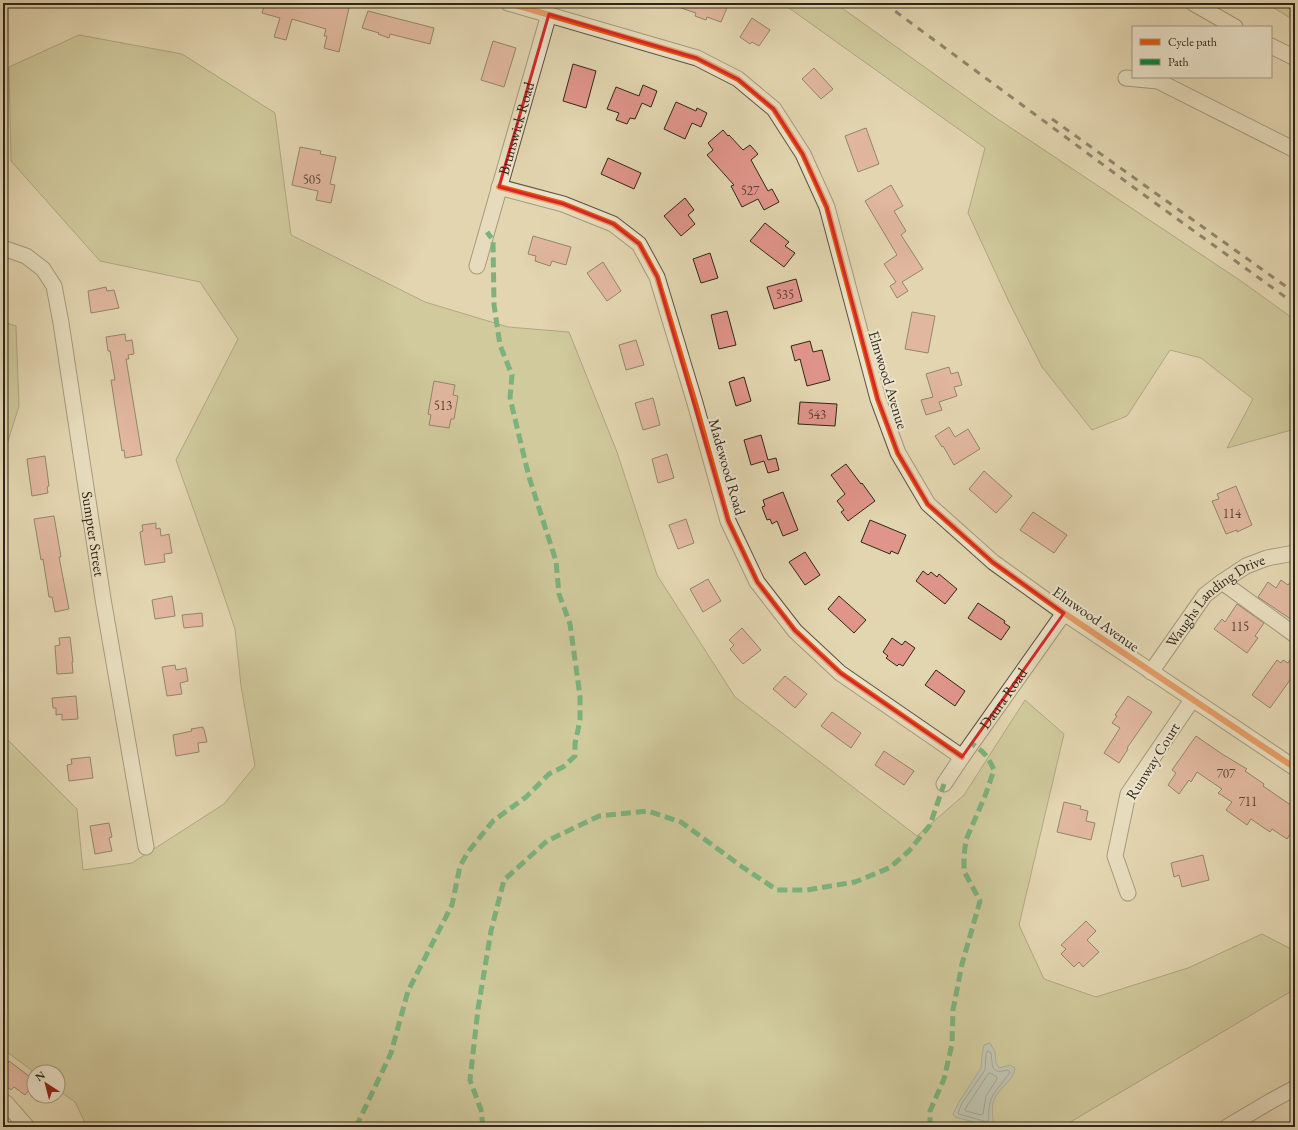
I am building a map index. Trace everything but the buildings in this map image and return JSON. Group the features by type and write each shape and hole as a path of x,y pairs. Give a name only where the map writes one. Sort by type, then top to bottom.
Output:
{"street":[{"name":"Elmwood Avenue","path":"508,3 697,58 738,79 774,109 803,154 827,208 878,399 898,453 928,504 994,562 1064,613 1295,768"},
{"path":"1193,3 1233,26"},
{"name":"Brunswick Road","path":"477,266 549,14"},
{"path":"1272,46 1295,58"},
{"path":"1126,78 1158,81 1295,150"},
{"name":"Madewood Road","path":"499,187 563,204 613,224 639,244 657,277 695,403 728,521 757,582 795,631 840,674 962,757"},
{"name":"Sumpter Street","path":"3,248 26,256 43,269 54,286 103,599 146,847"},
{"name":"Waughs Landing Drive","path":"1151,672 1205,596 1222,582 1246,566 1267,558 1295,553"},
{"path":"1222,582 1295,635"},
{"name":"Daura Road","path":"944,784 1064,613"},
{"name":"Runway Court","path":"1128,893 1115,856 1128,794 1192,700"},
{"path":"1227,1127 1295,1088"},
{"path":"3,1101 27,1127"}],"highlighted area":[{"path":"549,14 697,58 738,79 774,109 803,154 827,207 878,399 898,453 928,504 993,562 1064,613 962,757 840,673 795,631 757,582 728,521 657,277 639,244 613,224 563,204 499,187"}],"green space":[{"path":"782,3 835,3 993,116 1241,281 1295,320 1295,429 1227,448 1253,399 1201,358 1170,350 1127,416 1092,430 1042,367 1010,304 968,213 985,148"},
{"path":"1266,3 1295,3 1295,21"},
{"path":"79,35 182,54 275,113 291,235 425,302 508,327 569,332 617,452 657,575 735,697 917,836 964,795 1025,700 1064,734 1019,925 1044,979 1096,997 1188,968 1262,934 1295,951 1295,989 1062,1127 87,1127 75,1102 66,1096 66,1064 26,1064 26,1066 3,1049 3,726 6,738 77,809 83,870 132,863 224,804 255,766 241,686 235,629 176,460 238,339 200,282 100,261 11,161 9,67"},
{"path":"3,322 16,326 19,406 3,457"}],"water":[{"path":"990,1043 995,1052 996,1063 999,1068 1010,1065 1015,1068 1012,1077 994,1100 992,1108 993,1122 989,1126 955,1117 953,1114 981,1068 984,1045"}],"railway":[{"path":"884,3 1140,192 1295,304"},
{"path":"1052,119 1295,293"}],"marked path":[{"path":"356,1127 391,1053 408,991 452,905 460,866 468,852 493,821 526,797 549,774 563,767 575,756 575,744 580,720 580,696 570,624 559,594 556,561 529,477 510,398 512,375 500,345 494,305 493,240 487,232"},
{"path":"932,1127 930,1121 930,1111 944,1079 952,1044 953,1010 962,964 980,901 964,871 966,840 985,796 994,770 985,754 971,743"},
{"path":"483,1127 481,1110 470,1080 478,1009 491,931 504,880 547,841 599,816 648,811 681,822 741,866 777,890 807,890 855,882 889,868 909,851 930,825 944,784"}],"cycle path":[{"path":"508,3 697,58 738,79 774,109 803,154 827,207 878,399 898,453 928,504 993,562 1064,613 1295,768"},
{"path":"499,187 563,204 613,224 639,244 657,277 695,403 728,521 757,582 795,631 840,673 962,757"}]}
